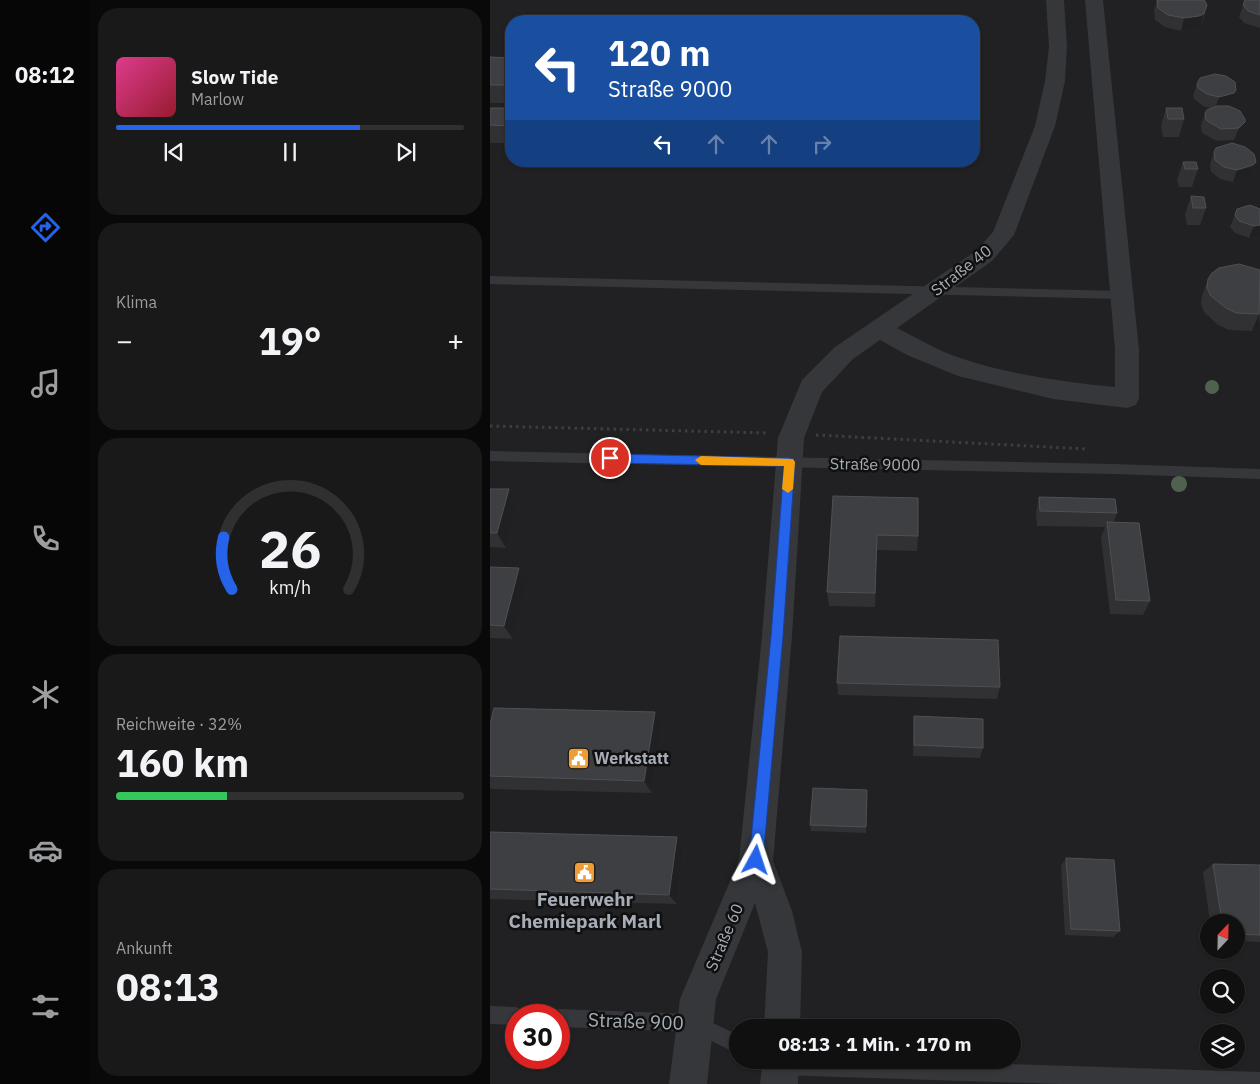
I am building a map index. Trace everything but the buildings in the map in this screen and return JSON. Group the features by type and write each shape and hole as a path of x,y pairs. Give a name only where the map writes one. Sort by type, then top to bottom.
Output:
{"street":[{"name":"Straße 40","path":"790,462 793,433 811,387 844,353 984,256 1003,235 1045,126 1051,99 1058,47 1054,0"},
{"path":"880,329 916,349 958,367 1053,390 1127,398 1127,350 1094,0"},
{"name":"Straße 60","path":"688,1084 698,999 756,860 777,636 790,462"},
{"path":"756,860 775,911 785,952 782,1019"}],"lane":[{"path":"490,280 1121,294"},
{"name":"Straße 9000","path":"490,456 1260,474"},
{"path":"490,1015 505,1016"},
{"name":"Straße 900","path":"570,1018 694,1023 729,1040"},
{"path":"846,1069 1260,1081"}],"path":[{"path":"490,426 793,433 1093,450"}],"shaded area":[{"path":"490,0 1260,0 1260,1084 490,1084"}],"slow traffic":[{"path":"701,460 790,462 788,489"}],"place":[{"name":"Werkstatt","path":"578,758"},
{"name":"Feuerwehr Chemiepark Marl","path":"585,873"}],"route":[{"path":"610,458 790,462 777,636 756,860"}]}
